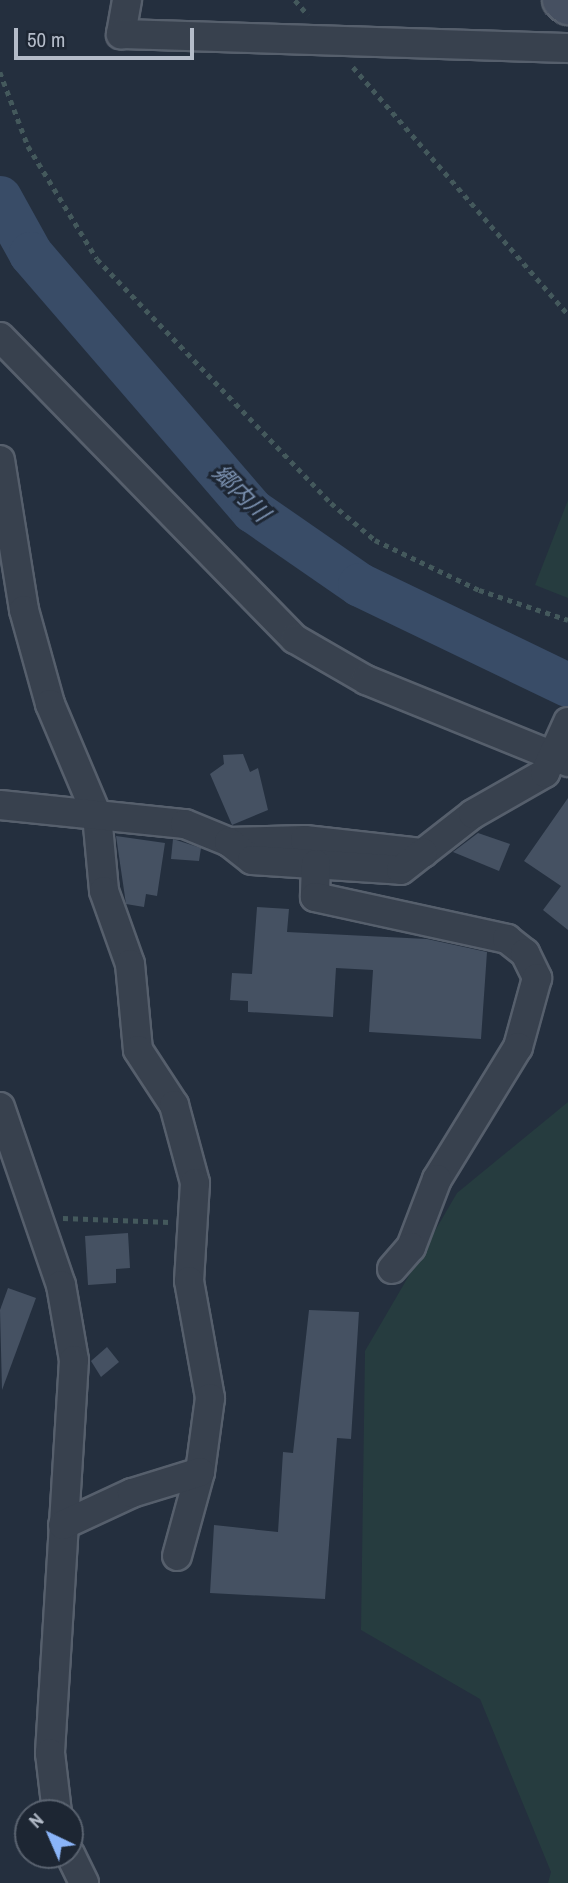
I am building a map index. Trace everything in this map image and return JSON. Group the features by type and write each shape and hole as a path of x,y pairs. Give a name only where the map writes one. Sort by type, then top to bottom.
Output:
{"main road":[{"path":"562,0 568,5"}],"street":[{"path":"127,0 121,34 334,44 568,48"},
{"path":"0,337 295,639 366,680 562,748 545,773 473,814 401,870 252,860 229,842 184,824 0,805"},
{"path":"0,460 24,610 50,704 97,815 104,891 130,964 138,1050 174,1105 188,1147 192,1228 189,1281 210,1398 200,1472 177,1556"},
{"path":"229,842 305,840 423,853"},
{"path":"316,864 315,897 507,939 525,953 537,978 518,1047 437,1179 411,1247 392,1269"},
{"path":"0,1107 61,1285 74,1360 50,1753 55,1799"},
{"path":"64,1525 132,1493 200,1472"}],"path":[{"path":"295,0 568,314"},
{"path":"0,72 28,146 97,259 331,503 375,540 479,590 568,620"},
{"path":"38,1217 192,1228"}],"green space":[{"path":"568,500 568,598 535,585"},
{"path":"568,1102 568,1883 548,1883 551,1872 480,1699 361,1630 365,1351 457,1193"}],"building":[{"path":"243,754 250,772 258,768 268,810 232,825 210,774 224,764 223,755"},
{"path":"568,798 568,930 543,910 561,886 524,861"},
{"path":"478,833 510,844 499,871 453,852"},
{"path":"116,836 165,843 157,896 146,894 144,907 126,904"},
{"path":"173,839 201,848 199,861 171,859"},
{"path":"257,907 289,909 287,932 427,939 487,952 481,1039 369,1032 373,970 336,968 333,1017 248,1012 248,1001 230,1000 232,973 252,974"},
{"path":"128,1233 130,1268 116,1269 116,1283 88,1285 85,1236"},
{"path":"8,1288 36,1298 2,1390 0,1310"},
{"path":"309,1310 359,1312 351,1439 337,1438 325,1599 210,1593 214,1525 278,1532 283,1452 293,1453"},
{"path":"107,1347 119,1362 101,1377 91,1361"}],"waterway":[{"name":"郷内川","path":"0,198 31,254 253,511 360,585 568,685"}]}
